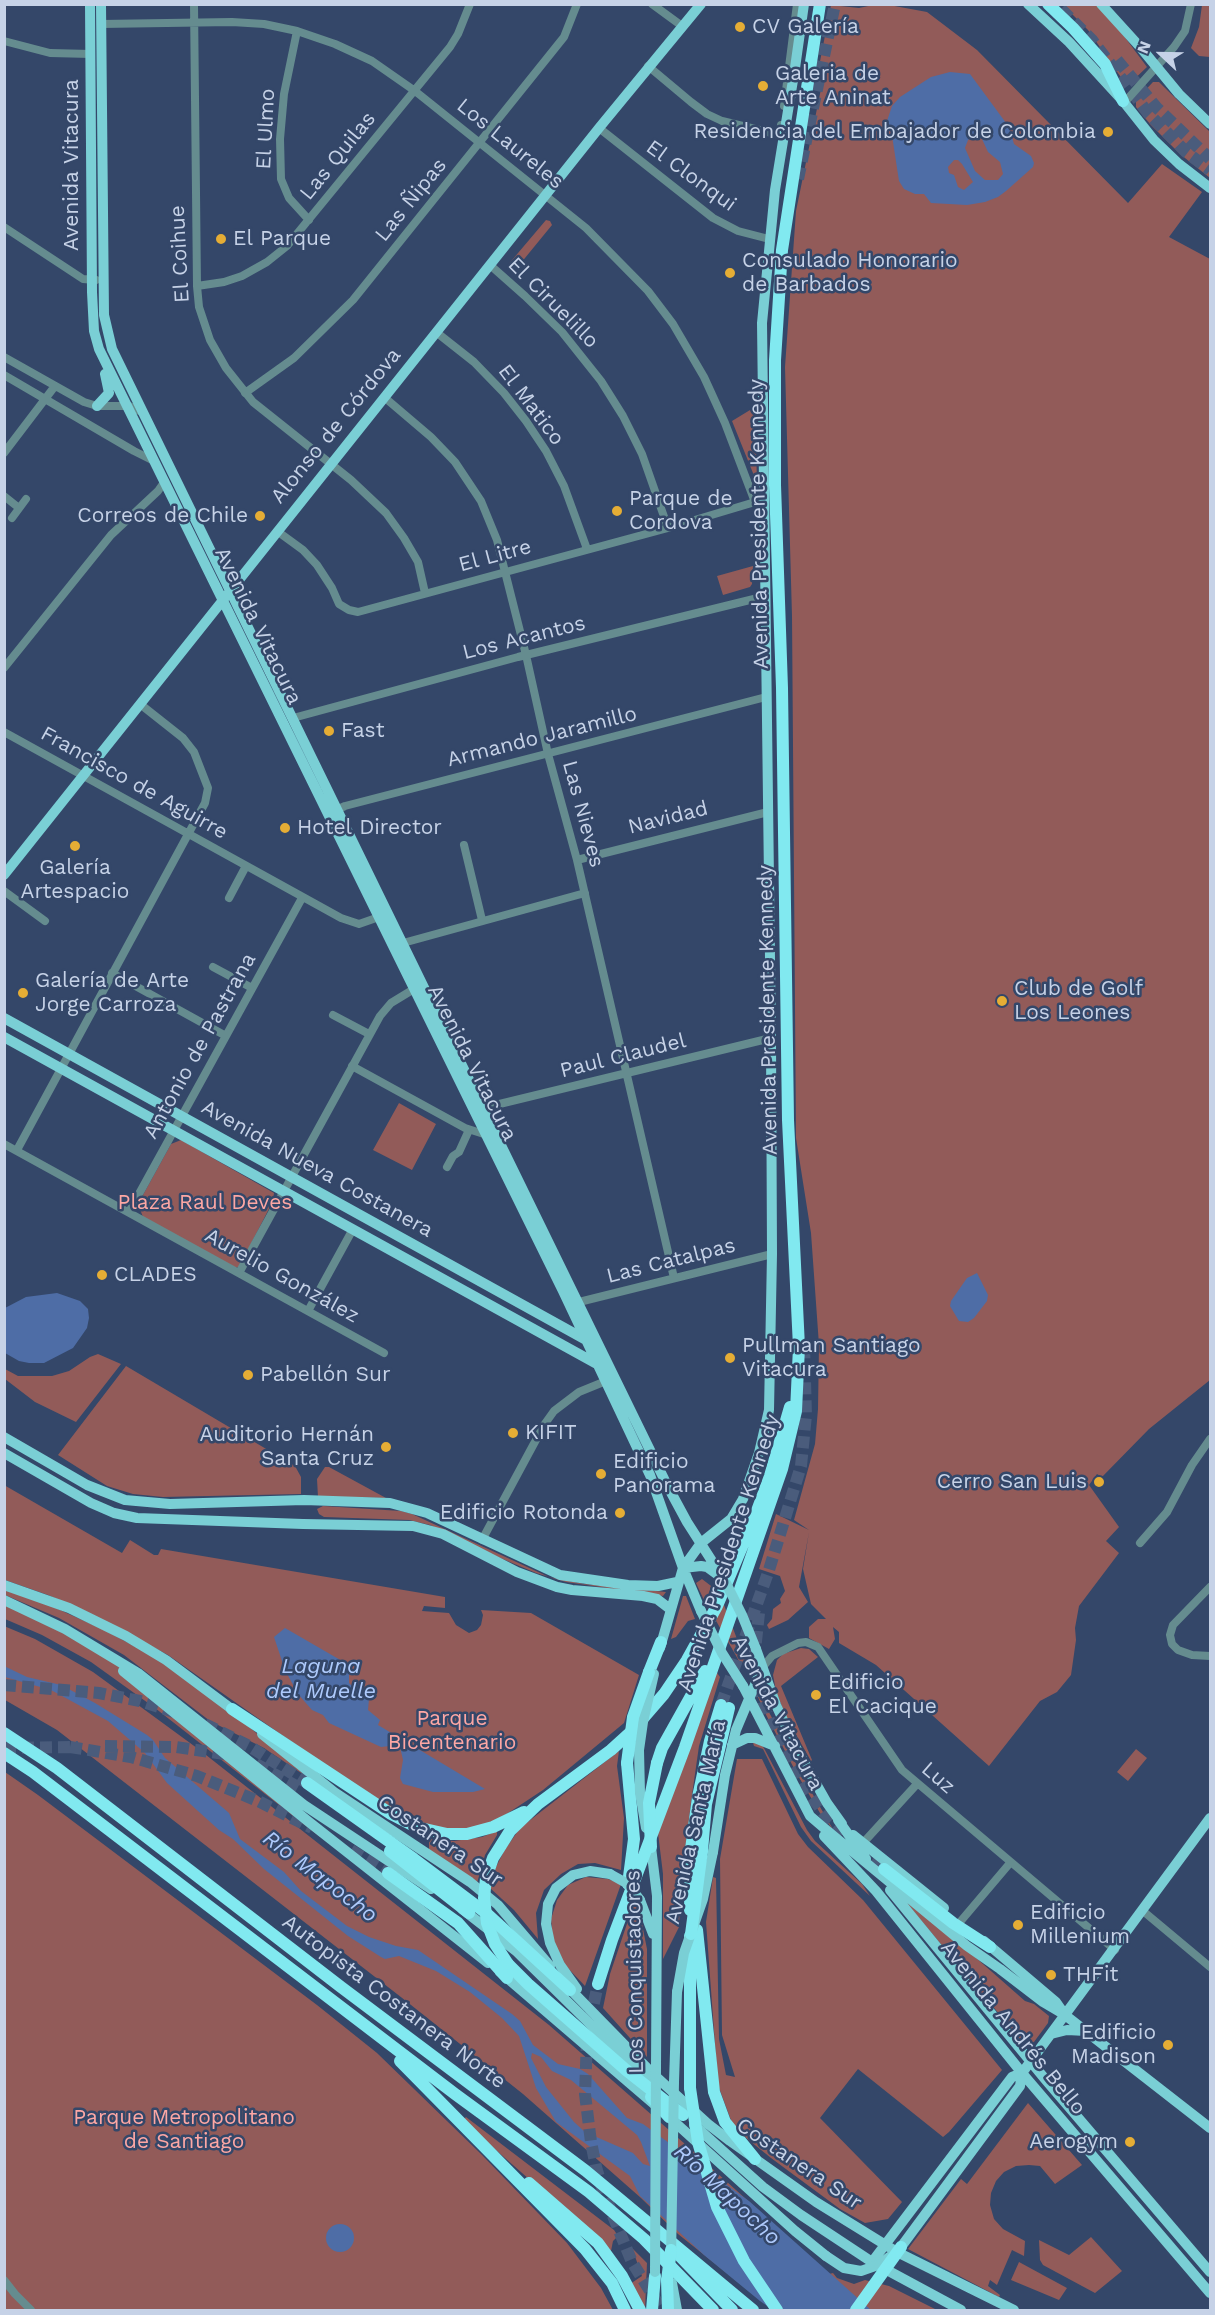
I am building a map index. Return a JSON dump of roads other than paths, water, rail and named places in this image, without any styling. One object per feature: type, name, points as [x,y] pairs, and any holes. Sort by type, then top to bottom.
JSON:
[{"type":"highway","points":[[809,74],[812,4]]},
{"type":"highway","name":"Avenida Presidente Kennedy","points":[[598,1984],[612,1940],[685,1747],[788,1449],[796,1411],[799,1347],[788,1120],[782,688],[775,485],[774,360],[782,250],[820,4]]},
{"type":"highway","points":[[1048,4],[1100,57],[1123,102]]},
{"type":"highway","points":[[232,1709],[391,1814],[427,1831],[467,1834],[484,1830],[504,1823],[538,1804],[611,1750],[632,1731],[664,1694],[697,1645],[735,1564],[770,1476],[788,1413],[799,1347]]},
{"type":"highway","points":[[651,1847],[649,1803],[662,1748],[687,1705],[725,1629]]},
{"type":"highway","points":[[612,1940],[628,1880],[634,1846],[627,1762],[633,1717],[662,1642]]},
{"type":"highway","name":"Avenida Presidente Kennedy","points":[[707,1851],[706,1804],[725,1706],[710,1741],[698,1797],[691,1872],[690,2088],[698,2142],[717,2207],[744,2261],[777,2310]]},
{"type":"highway","name":"Autopista Costanera Norte","points":[[4,1733],[40,1756],[96,1798],[341,1987],[586,2171],[753,2310]]},
{"type":"highway","name":"Autopista Costanera Norte","points":[[4,1754],[41,1778],[370,2030],[602,2203],[652,2247],[713,2310]]},
{"type":"highway","points":[[469,1913],[305,1786],[414,1858],[486,1913],[570,1990]]},
{"type":"highway","points":[[538,1804],[504,1839],[493,1858],[486,1878],[484,1898],[487,1923],[495,1944],[508,1964],[534,1990],[626,2070],[683,2115]]},
{"type":"highway","points":[[691,1934],[707,1851]]},
{"type":"highway","points":[[880,1871],[990,1947]]},
{"type":"highway","points":[[691,1872],[714,2092],[724,2122],[755,2159]]},
{"type":"highway","points":[[388,1873],[458,1923],[507,1978]]},
{"type":"highway","points":[[370,2030],[585,2249],[612,2283],[625,2310]]},
{"type":"highway","points":[[626,2070],[669,2117]]},
{"type":"highway","points":[[490,2152],[587,2232],[622,2276],[640,2310]]},
{"type":"highway","points":[[649,2222],[732,2310]]},
{"type":"highway","points":[[856,2310],[904,2243]]},
{"type":"highway","points":[[652,2310],[671,2250]]},
{"type":"highway","points":[[663,2277],[668,2310]]},
{"type":"main road","points":[[92,4],[96,18],[101,24]]},
{"type":"main road","name":"Avenida Vitacura","points":[[92,4],[92,281],[94,331],[102,356],[154,461],[293,718],[379,917],[563,1291],[574,1303],[587,1340]]},
{"type":"main road","name":"Avenida Vitacura","points":[[101,4],[104,315],[107,337],[227,595],[333,812],[403,943],[602,1362],[687,1522],[726,1583],[797,1750],[838,1820],[1056,2002],[1065,2015]]},
{"type":"main road","name":"Alonso de Córdova","points":[[4,875],[648,66],[701,4]]},
{"type":"main road","points":[[775,190],[804,4]]},
{"type":"main road","points":[[1028,4],[1069,42],[1165,152],[1210,188]]},
{"type":"main road","points":[[1101,4],[1179,94],[1210,124]]},
{"type":"main road","points":[[662,1642],[682,1568],[701,1543],[735,1514],[742,1499],[767,1423],[770,1388],[771,1038],[762,323],[780,135]]},
{"type":"main road","points":[[97,406],[109,393],[102,356]]},
{"type":"main road","points":[[754,502],[764,541]]},
{"type":"main road","points":[[388,936],[395,942],[403,943]]},
{"type":"main road","name":"Avenida Nueva Costanera","points":[[4,1018],[587,1340],[596,1346],[602,1362]]},
{"type":"main road","name":"Avenida Nueva Costanera","points":[[4,1037],[446,1280],[602,1362]]},
{"type":"main road","points":[[446,1280],[450,1272],[448,1264]]},
{"type":"main road","points":[[552,1322],[565,1318],[574,1303]]},
{"type":"main road","name":"Avenida Vitacura","points":[[602,1362],[606,1381],[650,1475],[682,1568],[701,1611],[722,1653],[749,1696],[810,1816],[880,1871],[975,1953],[993,1963],[1043,2002],[1087,2031],[1210,2128]]},
{"type":"main road","points":[[4,1437],[93,1488],[125,1500],[170,1504],[313,1500],[400,1505],[427,1513],[536,1565],[574,1579],[658,1586],[677,1582]]},
{"type":"main road","points":[[4,1453],[91,1503],[124,1515],[147,1518],[312,1524],[391,1524],[430,1530],[450,1537],[517,1572],[550,1584],[572,1590],[649,1597],[661,1601],[670,1609]]},
{"type":"main road","points":[[687,1522],[703,1530],[718,1530]]},
{"type":"main road","points":[[682,1568],[700,1566],[718,1572]]},
{"type":"main road","name":"Costanera Sur","points":[[4,1585],[69,1608],[126,1636],[166,1660],[232,1709],[334,1792],[483,1892],[515,1923],[570,1990],[708,2124],[816,2202],[885,2244],[927,2269],[1014,2310]]},
{"type":"main road","name":"Costanera Sur","points":[[4,1600],[89,1642],[138,1673],[304,1805],[469,1913],[524,1958],[683,2115],[763,2187],[827,2234],[872,2262],[961,2310]]},
{"type":"main road","name":"Costanera Sur","points":[[89,1642],[318,1829],[507,1978],[669,2117],[795,2231],[844,2268],[866,2270],[882,2263],[904,2243],[1020,2086],[1022,2073]]},
{"type":"main road","name":"Avenida Santa María","points":[[707,1851],[732,1745],[749,1696],[762,1668]]},
{"type":"main road","name":"Los Conquistadores","points":[[651,1673],[639,1766],[640,1793],[656,1877],[656,2067],[663,2277],[658,2310]]},
{"type":"main road","points":[[732,1745],[747,1738],[759,1739],[775,1746]]},
{"type":"main road","name":"Avenida Andrés Bello","points":[[810,1816],[829,1843],[858,1871],[889,1907],[1022,2073],[1210,2293]]},
{"type":"main road","points":[[872,2262],[1012,2077],[1022,2073],[1115,1950],[1210,1818]]},
{"type":"main road","name":"Avenida Andrés Bello","points":[[838,1820],[1030,2062],[1210,2272]]},
{"type":"main road","points":[[597,2016],[556,1958],[550,1943],[546,1916],[553,1892],[568,1878],[590,1871],[610,1874],[628,1884],[640,1900],[652,1928],[657,1952]]},
{"type":"main road","name":"Avenida Santa María","points":[[671,2250],[677,1992],[683,1959],[691,1934]]},
{"type":"main road","points":[[1051,2034],[1067,2030],[1087,2031]]},
{"type":"main road","points":[[663,2277],[677,2310]]},
{"type":"street","name":"El Coihue","points":[[194,4],[196,286],[201,315],[210,340],[244,393],[375,501],[395,525],[418,562],[425,593]]},
{"type":"street","name":"Las Quilas","points":[[196,286],[224,282],[252,271],[278,254],[309,220],[454,41],[470,4]]},
{"type":"street","name":"Las Ñipas","points":[[244,393],[294,358],[353,300],[564,38],[577,4]]},
{"type":"street","points":[[652,4],[682,26]]},
{"type":"street","points":[[648,66],[707,114],[722,122],[780,135],[797,4]]},
{"type":"street","points":[[1123,102],[1157,68],[1174,47],[1185,31],[1191,4]]},
{"type":"street","name":"Los Laureles","points":[[101,24],[195,22],[256,24],[297,31],[335,44],[372,62],[415,91],[586,228],[648,291],[673,324],[694,359],[712,395],[754,502]]},
{"type":"street","name":"El Ulmo","points":[[297,31],[283,104],[280,139],[281,179],[289,198],[309,220]]},
{"type":"street","points":[[4,41],[50,53],[91,54]]},
{"type":"street","name":"El Clonqui","points":[[599,128],[713,218],[738,231],[770,239]]},
{"type":"street","points":[[4,227],[83,279],[92,281],[104,277]]},
{"type":"street","name":"El Ciruelillo","points":[[489,265],[562,332],[601,381],[623,416],[642,454],[668,528]]},
{"type":"street","name":"El Matico","points":[[436,332],[474,362],[510,400],[531,428],[564,486],[587,549]]},
{"type":"street","points":[[4,357],[66,393],[97,406],[125,405],[142,412]]},
{"type":"street","points":[[4,375],[154,461]]},
{"type":"street","points":[[33,392],[42,389],[42,379]]},
{"type":"street","points":[[4,453],[54,386]]},
{"type":"street","points":[[58,407],[56,399],[58,395],[66,393]]},
{"type":"street","name":"Las Nieves","points":[[384,397],[443,449],[465,475],[487,514],[505,573],[548,754],[577,860],[674,1278]]},
{"type":"street","points":[[4,668],[111,535],[165,481]]},
{"type":"street","points":[[4,496],[19,508]]},
{"type":"street","points":[[12,518],[26,500]]},
{"type":"street","name":"El Litre","points":[[278,531],[313,560],[325,575],[339,604],[349,610],[363,611],[668,528],[754,502]]},
{"type":"street","name":"Los Acantos","points":[[293,718],[526,655],[765,596]]},
{"type":"street","name":"Armando Jaramillo","points":[[333,812],[766,697]]},
{"type":"street","points":[[17,1150],[205,803],[208,788],[194,752],[183,738],[141,704]]},
{"type":"street","name":"Francisco de Aguirre","points":[[4,732],[351,923],[359,924],[379,917]]},
{"type":"street","name":"Navidad","points":[[577,860],[768,812]]},
{"type":"street","points":[[464,845],[482,921]]},
{"type":"street","points":[[229,898],[246,866]]},
{"type":"street","points":[[4,891],[45,921]]},
{"type":"street","points":[[403,943],[585,893]]},
{"type":"street","name":"Antonio de Pastrana","points":[[129,1212],[302,898]]},
{"type":"street","points":[[213,967],[252,988]]},
{"type":"street","points":[[112,973],[226,1036]]},
{"type":"street","points":[[239,1273],[384,1009],[398,997],[414,989]]},
{"type":"street","points":[[333,1015],[369,1034]]},
{"type":"street","name":"Paul Claudel","points":[[483,1108],[771,1038]]},
{"type":"street","points":[[352,1066],[469,1130],[487,1135]]},
{"type":"street","points":[[447,1167],[453,1156],[459,1152],[469,1130]]},
{"type":"street","name":"Aurelio González","points":[[4,1144],[384,1353]]},
{"type":"street","points":[[308,1311],[353,1229]]},
{"type":"street","name":"Las Catalpas","points":[[574,1303],[772,1254]]},
{"type":"street","points":[[482,1540],[544,1425],[554,1411],[579,1392],[606,1381]]},
{"type":"street","points":[[1140,1543],[1167,1512],[1192,1465],[1210,1439]]},
{"type":"street","points":[[1210,1587],[1173,1625],[1170,1635],[1172,1644],[1178,1650],[1192,1655],[1210,1656]]},
{"type":"street","name":"Luz","points":[[762,1668],[772,1656],[798,1643],[811,1643],[818,1647],[898,1765],[917,1784],[1115,1950]]},
{"type":"street","points":[[863,1843],[917,1784]]},
{"type":"street","points":[[960,1922],[1010,1863]]},
{"type":"street","points":[[1143,1911],[1210,1967]]},
{"type":"street","points":[[4,2280],[31,2310]]},
{"type":"water","points":[[950,72],[970,74],[1009,127],[1014,144],[1031,156],[1033,167],[998,197],[967,205],[931,203],[924,194],[915,194],[904,189],[899,181],[891,129],[887,121],[892,106],[900,97],[931,77]],"holes":[[[973,137],[982,139],[988,152],[1000,162],[1003,174],[998,180],[985,180],[975,171],[965,148],[968,140]],[[954,160],[962,164],[973,182],[964,190],[958,187],[954,175],[949,173],[948,167]]]},
{"type":"water","points":[[977,1273],[988,1295],[987,1301],[974,1318],[968,1322],[959,1321],[950,1306],[951,1301],[967,1278]]},
{"type":"water","points":[[57,1293],[80,1301],[88,1309],[87,1328],[73,1348],[44,1363],[19,1361],[5,1353],[5,1308],[26,1297]]},
{"type":"water","name":"Laguna del Muelle","points":[[285,1628],[349,1665],[349,1683],[364,1689],[364,1696],[369,1699],[368,1710],[380,1720],[378,1725],[485,1789],[473,1792],[433,1792],[403,1784],[400,1778],[403,1760],[398,1745],[381,1747],[329,1723],[323,1715],[312,1710],[298,1694],[285,1670],[274,1637]]},
{"type":"water","name":"Río Mapocho","points":[[4,1666],[27,1677],[61,1685],[147,1735],[165,1758],[229,1813],[240,1839],[284,1872],[301,1891],[347,1926],[369,1937],[418,1950],[512,2014],[520,2021],[533,2045],[558,2064],[580,2069],[588,2074],[627,2118],[643,2124],[749,2201],[871,2310],[773,2310],[760,2301],[704,2255],[640,2196],[630,2176],[556,2122],[536,2088],[519,2036],[502,2018],[470,1992],[436,1971],[399,1956],[385,1959],[348,1936],[264,1869],[233,1839],[219,1830],[167,1783],[145,1753],[108,1721],[51,1690],[5,1677]],"holes":[[[532,2053],[541,2057],[552,2071],[571,2080],[637,2135],[650,2166],[643,2164],[633,2153],[585,2132],[574,2122],[546,2087],[531,2058]]]},
{"type":"water","points":[[340,2224],[350,2228],[354,2238],[350,2248],[340,2252],[330,2248],[326,2238],[330,2228]]},
{"type":"tunnel","points":[[798,179],[835,4]]},
{"type":"tunnel","points":[[1061,9],[1092,40],[1148,113],[1186,152],[1210,170]]},
{"type":"tunnel","points":[[1117,60],[1157,108],[1210,159]]},
{"type":"tunnel","points":[[721,1705],[769,1570],[801,1466],[806,1415],[804,1344]]},
{"type":"tunnel","points":[[759,1613],[755,1651],[756,1670],[769,1720],[802,1784],[823,1812],[844,1833]]},
{"type":"tunnel","points":[[4,1685],[99,1693],[140,1701],[174,1712]]},
{"type":"tunnel","points":[[205,1724],[249,1746],[307,1783]]},
{"type":"tunnel","points":[[105,1746],[176,1747],[231,1755]]},
{"type":"tunnel","points":[[70,1747],[131,1757],[197,1776],[258,1801],[312,1828]]},
{"type":"tunnel","points":[[4,1748],[78,1747]]},
{"type":"tunnel","points":[[256,1764],[298,1787]]},
{"type":"tunnel","points":[[859,1847],[884,1869]]},
{"type":"tunnel","points":[[351,1850],[388,1873]]},
{"type":"tunnel","points":[[590,2021],[598,1984]]},
{"type":"tunnel","points":[[587,2039],[585,2094],[596,2167],[604,2194],[632,2262],[662,2310]]},
{"type":"place","name":"CV Galería","points":[[740,27]]},
{"type":"place","name":"Galeria de Arte Aninat","points":[[763,86]]},
{"type":"place","name":"Residencia del Embajador de Colombia","points":[[1108,132]]},
{"type":"place","name":"El Parque","points":[[221,239]]},
{"type":"place","name":"Consulado Honorario de Barbados","points":[[730,273]]},
{"type":"place","name":"Parque de Cordova","points":[[617,511]]},
{"type":"place","name":"Correos de Chile","points":[[260,516]]},
{"type":"place","name":"Fast","points":[[329,731]]},
{"type":"place","name":"Hotel Director","points":[[285,828]]},
{"type":"place","name":"Galería Artespacio","points":[[75,846]]},
{"type":"place","name":"Galería de Arte Jorge Carroza","points":[[23,993]]},
{"type":"place","name":"Club de Golf Los Leones","points":[[1002,1001]]},
{"type":"place","name":"CLADES","points":[[102,1275]]},
{"type":"place","name":"Pullman Santiago Vitacura","points":[[730,1358]]},
{"type":"place","name":"Pabellón Sur","points":[[248,1375]]},
{"type":"place","name":"KIFIT","points":[[513,1433]]},
{"type":"place","name":"Auditorio Hernán Santa Cruz","points":[[386,1447]]},
{"type":"place","name":"Edificio Panorama","points":[[601,1474]]},
{"type":"place","name":"Cerro San Luis","points":[[1099,1482]]},
{"type":"place","name":"Edificio Rotonda","points":[[620,1513]]},
{"type":"place","name":"Edificio El Cacique","points":[[816,1695]]},
{"type":"place","name":"Edificio Millenium","points":[[1018,1925]]},
{"type":"place","name":"THFit","points":[[1051,1975]]},
{"type":"place","name":"Edificio Madison","points":[[1168,2045]]},
{"type":"place","name":"Aerogym","points":[[1130,2142]]},
{"type":"park label","name":"Plaza Raul Deves","points":[[205,1203]]},
{"type":"park label","name":"Parque Bicentenario","points":[[452,1731]]},
{"type":"park label","name":"Parque Metropolitano de Santiago","points":[[184,2130]]}]
